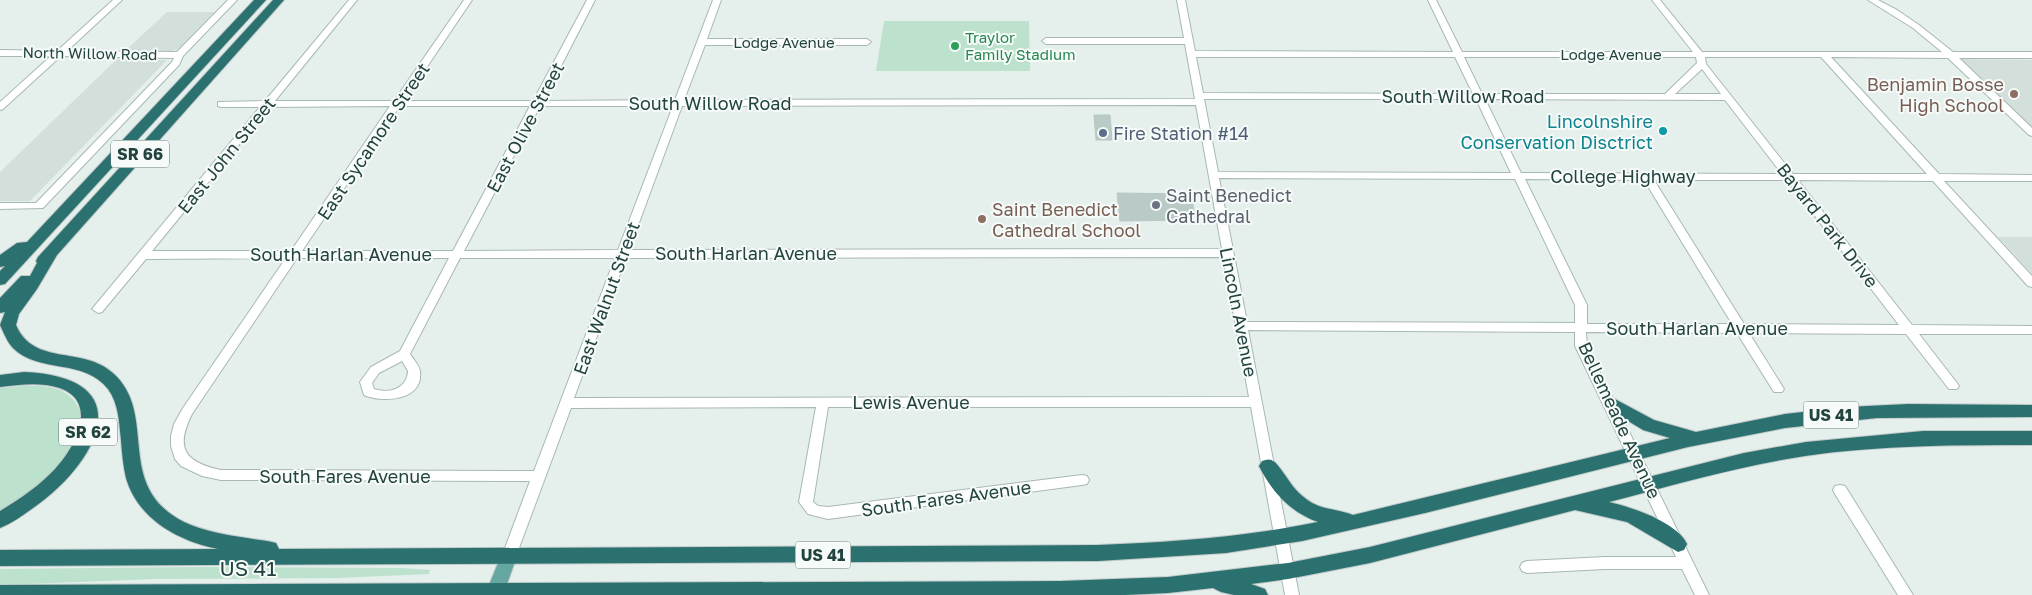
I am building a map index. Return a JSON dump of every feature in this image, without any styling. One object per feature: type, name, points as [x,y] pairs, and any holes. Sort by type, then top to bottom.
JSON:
[{"type":"highway","points":[[224,39],[238,14],[249,0]]},
{"type":"highway","name":"SR 66","points":[[0,262],[51,225],[260,0]]},
{"type":"highway","name":"SR 66","points":[[0,308],[279,0]]},
{"type":"highway","points":[[0,280],[51,225]]},
{"type":"highway","points":[[50,254],[32,286],[12,313],[8,325],[18,344],[33,354],[87,365],[105,375],[118,388],[126,409],[136,483],[142,495],[154,510],[174,525],[198,536],[218,542],[286,551],[384,557]]},
{"type":"highway","name":"SR 62","points":[[0,381],[27,377],[42,378],[73,386],[84,395],[90,412],[85,441],[68,467],[41,492],[0,520]]},
{"type":"highway","points":[[1611,403],[1649,425],[1695,438]]},
{"type":"highway","name":"US 41","points":[[0,558],[1098,554],[1208,547],[1281,537],[1361,520],[1695,438],[1788,420],[1850,413],[1923,409],[2032,411]]},
{"type":"highway","name":"US 41","points":[[0,594],[1061,589],[1210,581],[1288,571],[1370,555],[1744,460],[1841,445],[1923,438],[2032,438]]},
{"type":"highway","points":[[1268,466],[1285,492],[1302,506],[1328,517],[1361,520]]},
{"type":"highway","points":[[1572,504],[1628,513],[1655,526],[1678,544]]},
{"type":"highway","points":[[1210,581],[1241,588],[1258,595]]},
{"type":"highway","points":[[202,595],[225,592]]},
{"type":"main road","name":"East Walnut Street","points":[[495,593],[509,556]]},
{"type":"street","points":[[0,107],[118,0]]},
{"type":"street","points":[[0,206],[39,206],[176,63],[180,55],[233,0]]},
{"type":"street","name":"East John Street","points":[[98,309],[353,0]]},
{"type":"street","name":"East Sycamore Street","points":[[177,432],[187,411],[468,0]]},
{"type":"street","name":"East Olive Street","points":[[404,354],[591,0]]},
{"type":"street","name":"East Walnut Street","points":[[509,556],[717,0]]},
{"type":"street","name":"Lincoln Avenue","points":[[1181,0],[1292,595]]},
{"type":"street","name":"Bellemeade Avenue","points":[[1432,0],[1580,305],[1583,317],[1581,328],[1582,346],[1702,595]]},
{"type":"street","name":"Bayard Park Drive","points":[[1656,0],[1667,12],[1728,97],[1953,386]]},
{"type":"street","points":[[1663,0],[1667,12]]},
{"type":"street","points":[[1872,0],[1907,20],[1949,54],[2032,133]]},
{"type":"street","points":[[1046,41],[1188,41]]},
{"type":"street","name":"Lodge Avenue","points":[[702,42],[867,42]]},
{"type":"street","name":"North Willow Road","points":[[0,52],[180,55]]},
{"type":"street","name":"Lodge Avenue","points":[[1190,54],[1458,53],[1701,59],[1823,54],[2032,55]]},
{"type":"street","points":[[1823,54],[2032,283]]},
{"type":"street","points":[[1668,96],[1701,59]]},
{"type":"street","name":"South Willow Road","points":[[221,104],[679,103],[1479,96],[1728,97]]},
{"type":"street","name":"College Highway","points":[[1213,175],[2032,178]]},
{"type":"street","points":[[1647,177],[1778,389]]},
{"type":"street","name":"South Harlan Avenue","points":[[144,255],[1228,252]]},
{"type":"street","name":"South Harlan Avenue","points":[[1242,326],[2032,330]]},
{"type":"street","name":"Lewis Avenue","points":[[566,404],[1256,402]]},
{"type":"street","name":"South Fares Avenue","points":[[823,403],[806,502],[812,509],[828,513],[1082,480]]},
{"type":"street","name":"South Fares Avenue","points":[[177,432],[176,446],[178,453],[191,467],[221,475],[540,476]]},
{"type":"street","points":[[1840,490],[1906,595]]},
{"type":"street","points":[[1527,567],[1605,563],[1687,563]]},
{"type":"shaded area","points":[[167,12],[215,12],[179,49],[172,51],[126,50]]},
{"type":"shaded area","points":[[117,59],[167,60],[30,201],[0,201],[0,172]]},
{"type":"shaded area","name":"Benjamin Bosse High School","points":[[1958,59],[2032,60],[2032,128]]},
{"type":"shaded area","points":[[1998,237],[2032,237],[2032,274]]},
{"type":"green space","name":"Traylor Family Stadium","points":[[884,21],[1029,21],[1030,71],[876,71]]},
{"type":"green space","points":[[22,386],[49,387],[69,395],[80,413],[81,424],[74,445],[60,465],[39,485],[0,513],[0,388]]},
{"type":"green space","points":[[402,568],[430,570],[429,574],[337,578],[155,579],[0,585],[0,569]]},
{"type":"building","name":"Fire Station #14","points":[[1094,115],[1110,115],[1112,140],[1096,140]]},
{"type":"building","name":"Saint Benedict Cathedral","points":[[1117,193],[1191,194],[1195,216],[1191,216],[1191,220],[1120,221]]},
{"type":"place","name":"Traylor Family Stadium","points":[[955,46]]},
{"type":"place","name":"Benjamin Bosse High School","points":[[2014,94]]},
{"type":"place","name":"Lincolnshire Conservation Disctrict","points":[[1663,131]]},
{"type":"place","name":"Fire Station #14","points":[[1103,133]]},
{"type":"place","name":"Saint Benedict Cathedral","points":[[1156,205]]},
{"type":"place","name":"Saint Benedict Cathedral School","points":[[982,219]]}]
